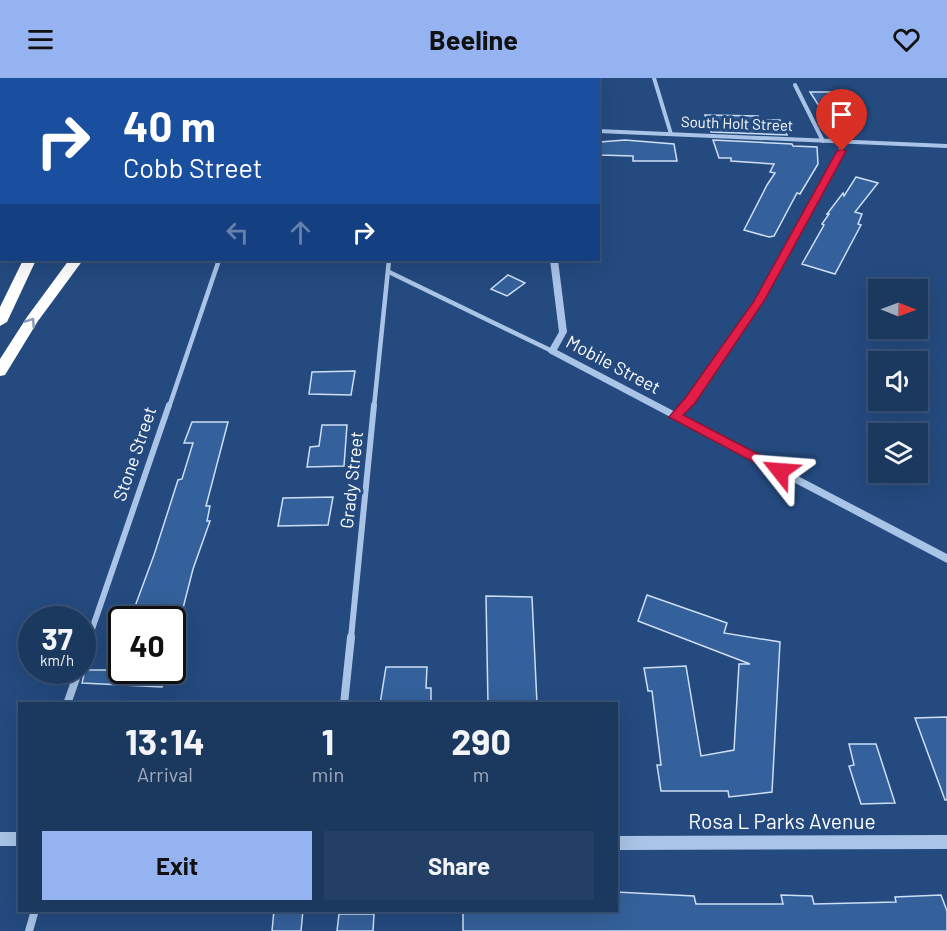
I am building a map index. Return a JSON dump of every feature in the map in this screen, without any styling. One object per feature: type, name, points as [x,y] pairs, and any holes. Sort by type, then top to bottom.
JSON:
[{"type":"highway","points":[[0,322],[29,261]]},
{"type":"highway","points":[[0,371],[32,320],[75,261]]},
{"type":"street","points":[[654,78],[671,134]]},
{"type":"street","points":[[795,86],[823,141]]},
{"type":"street","name":"South Holt Street","points":[[600,131],[947,146]]},
{"type":"street","points":[[675,417],[690,400],[759,301],[845,142]]},
{"type":"street","name":"Stone Street","points":[[96,618],[219,261]]},
{"type":"street","name":"Grady Street","points":[[344,702],[389,261]]},
{"type":"street","points":[[552,351],[563,332],[554,261]]},
{"type":"street","name":"Mobile Street","points":[[389,272],[552,351],[947,559]]},
{"type":"street","points":[[68,702],[73,684]]},
{"type":"street","points":[[0,839],[18,837]]},
{"type":"street","name":"Rosa L Parks Avenue","points":[[618,843],[947,842]]},
{"type":"street","points":[[28,931],[34,912]]},
{"type":"building","points":[[810,92],[841,94],[851,110],[837,134]]},
{"type":"building","points":[[705,115],[758,116],[760,120],[780,120],[787,135],[711,132]]},
{"type":"building","points":[[625,140],[674,144],[677,161],[633,161],[633,156],[600,155],[600,142]]},
{"type":"building","points":[[713,140],[817,147],[818,164],[800,194],[797,193],[774,236],[769,237],[744,230],[775,173],[770,172],[774,164],[719,158]]},
{"type":"building","points":[[856,177],[878,183],[855,212],[862,214],[858,224],[861,225],[835,274],[802,264],[824,225],[822,224],[829,214],[827,214],[843,193],[844,196]]},
{"type":"building","points":[[508,275],[525,283],[507,296],[491,289]]},
{"type":"building","points":[[355,371],[351,395],[309,394],[312,372]]},
{"type":"building","points":[[192,422],[228,422],[206,506],[210,506],[207,521],[210,521],[193,569],[184,606],[135,606],[193,443],[184,443]]},
{"type":"building","points":[[322,425],[347,425],[344,466],[307,467],[310,447],[319,446]]},
{"type":"building","points":[[333,497],[328,525],[278,526],[283,498]]},
{"type":"building","points":[[647,595],[727,623],[724,633],[780,642],[772,792],[729,797],[728,791],[661,791],[657,765],[661,765],[652,691],[648,691],[644,668],[686,666],[701,756],[734,750],[739,664],[750,664],[638,621]]},
{"type":"building","points":[[486,596],[532,597],[537,702],[488,702]]},
{"type":"building","points":[[386,667],[427,667],[426,688],[431,688],[431,702],[380,702]]},
{"type":"building","points":[[96,670],[108,670],[108,684],[163,684],[162,687],[96,684]]},
{"type":"building","points":[[947,717],[947,800],[945,800],[915,718]]},
{"type":"building","points":[[849,744],[876,744],[895,803],[861,804],[849,766],[854,765]]},
{"type":"building","points":[[618,892],[694,896],[696,904],[783,904],[781,895],[812,896],[814,904],[896,902],[895,897],[941,895],[947,911],[947,931],[463,931],[463,912],[618,912]]},
{"type":"building","points":[[274,912],[303,912],[301,931],[272,931]]},
{"type":"building","points":[[339,914],[374,914],[373,931],[337,931]]},
{"type":"route","points":[[780,471],[675,417],[690,400],[759,301],[842,151]]}]
